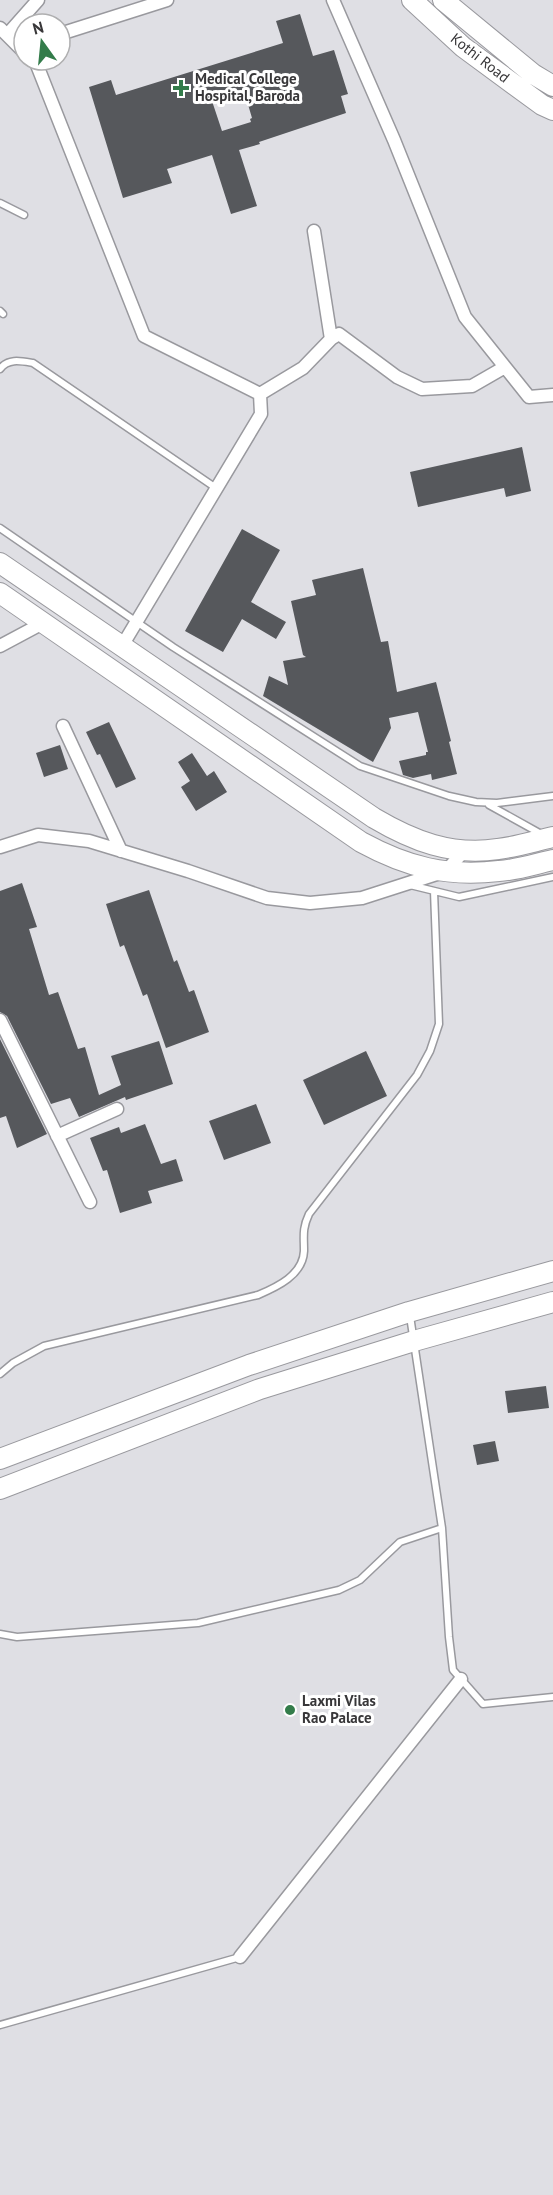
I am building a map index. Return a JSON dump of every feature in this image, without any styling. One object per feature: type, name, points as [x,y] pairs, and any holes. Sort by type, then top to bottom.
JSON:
[{"type":"main road","name":"Kothi Road","points":[[412,0],[463,47],[542,105],[553,110]]},
{"type":"main road","name":"Kothi Road","points":[[443,0],[533,74],[553,86]]},
{"type":"main road","points":[[0,563],[393,829],[430,846],[465,850],[497,849],[551,838]]},
{"type":"main road","points":[[0,593],[361,842],[388,857],[428,870],[446,871],[500,871],[553,860]]},
{"type":"main road","points":[[0,1459],[249,1365],[409,1312],[553,1271]]},
{"type":"main road","points":[[0,1489],[260,1389],[414,1341],[553,1302]]},
{"type":"street","points":[[3,32],[38,0]]},
{"type":"street","points":[[72,30],[167,0]]},
{"type":"street","points":[[333,0],[394,140],[465,317],[529,397],[553,394]]},
{"type":"street","points":[[38,72],[144,336],[260,394]]},
{"type":"street","points":[[314,231],[331,339]]},
{"type":"street","points":[[260,394],[303,368],[331,339],[339,334],[397,377],[422,389],[472,386],[505,367]]},
{"type":"street","points":[[122,646],[261,414],[260,394]]},
{"type":"street","points":[[0,646],[43,623]]},
{"type":"street","points":[[63,726],[122,851]]},
{"type":"street","points":[[0,847],[38,835],[88,841],[267,898],[310,903],[362,898],[446,871],[465,850]]},
{"type":"street","points":[[0,1020],[90,1202]]},
{"type":"street","points":[[57,1136],[117,1109]]},
{"type":"street","points":[[240,1957],[461,1679]]},
{"type":"lane","points":[[0,214],[3,204],[24,215]]},
{"type":"lane","points":[[0,369],[4,364],[18,360],[33,363],[216,488]]},
{"type":"lane","points":[[0,528],[136,622],[360,766],[449,796],[486,803],[553,796]]},
{"type":"lane","points":[[486,803],[551,838]]},
{"type":"lane","points":[[405,884],[459,897],[553,877]]},
{"type":"lane","points":[[0,1374],[13,1363],[44,1346],[258,1295],[278,1287],[292,1276],[304,1255],[303,1227],[309,1214],[417,1075],[430,1051],[439,1024],[434,891]]},
{"type":"lane","points":[[409,1312],[442,1527],[448,1637],[453,1670],[483,1704],[553,1697]]},
{"type":"lane","points":[[0,1634],[17,1637],[198,1623],[339,1590],[360,1580],[400,1542],[442,1527]]},
{"type":"lane","points":[[0,2025],[240,1957]]},
{"type":"building","points":[[300,14],[313,56],[334,50],[348,94],[341,96],[346,113],[239,150],[257,206],[231,214],[212,155],[167,169],[172,183],[123,198],[89,87],[111,80],[116,95],[283,43],[276,21]],"holes":[[[244,91],[252,118],[251,122],[222,131],[212,101]]]},
{"type":"building","points":[[522,447],[531,491],[506,497],[504,488],[418,507],[410,472]]},
{"type":"building","points":[[242,529],[280,550],[251,602],[286,622],[276,639],[242,619],[223,652],[185,631]]},
{"type":"building","points":[[363,568],[381,642],[388,641],[397,692],[436,682],[457,774],[432,780],[431,774],[413,778],[403,775],[399,761],[426,755],[428,752],[418,712],[389,718],[391,728],[373,762],[263,696],[269,676],[288,685],[283,661],[306,657],[303,655],[291,601],[316,595],[312,580]]},
{"type":"building","points":[[109,722],[136,779],[116,788],[100,754],[97,755],[86,732]]},
{"type":"building","points":[[60,745],[68,769],[44,777],[36,753]]},
{"type":"building","points":[[192,753],[207,776],[214,771],[227,792],[196,811],[181,787],[190,781],[178,762]]},
{"type":"building","points":[[22,883],[37,927],[29,929],[49,995],[58,992],[78,1049],[85,1047],[99,1095],[121,1085],[111,1056],[159,1041],[173,1084],[126,1100],[125,1097],[79,1117],[70,1098],[51,1104],[7,1016],[0,1012],[0,891]]},
{"type":"building","points":[[149,890],[174,962],[177,960],[189,992],[194,990],[209,1032],[166,1048],[147,994],[143,996],[124,945],[120,947],[106,904]]},
{"type":"building","points":[[0,1039],[47,1134],[17,1148],[6,1116],[0,1118]]},
{"type":"building","points":[[366,1051],[387,1096],[324,1125],[303,1080]]},
{"type":"building","points":[[256,1104],[271,1143],[224,1160],[209,1121]]},
{"type":"building","points":[[145,1124],[161,1164],[176,1159],[183,1181],[148,1191],[152,1203],[120,1213],[107,1170],[103,1171],[90,1138],[119,1127],[121,1133]]},
{"type":"building","points":[[546,1386],[549,1408],[508,1413],[505,1391]]},
{"type":"building","points":[[495,1441],[499,1461],[477,1465],[473,1445]]},
{"type":"place","name":"Medical College Hospital, Baroda","points":[[181,88]]},
{"type":"place","name":"Laxmi Vilas Rao Palace","points":[[290,1710]]}]
